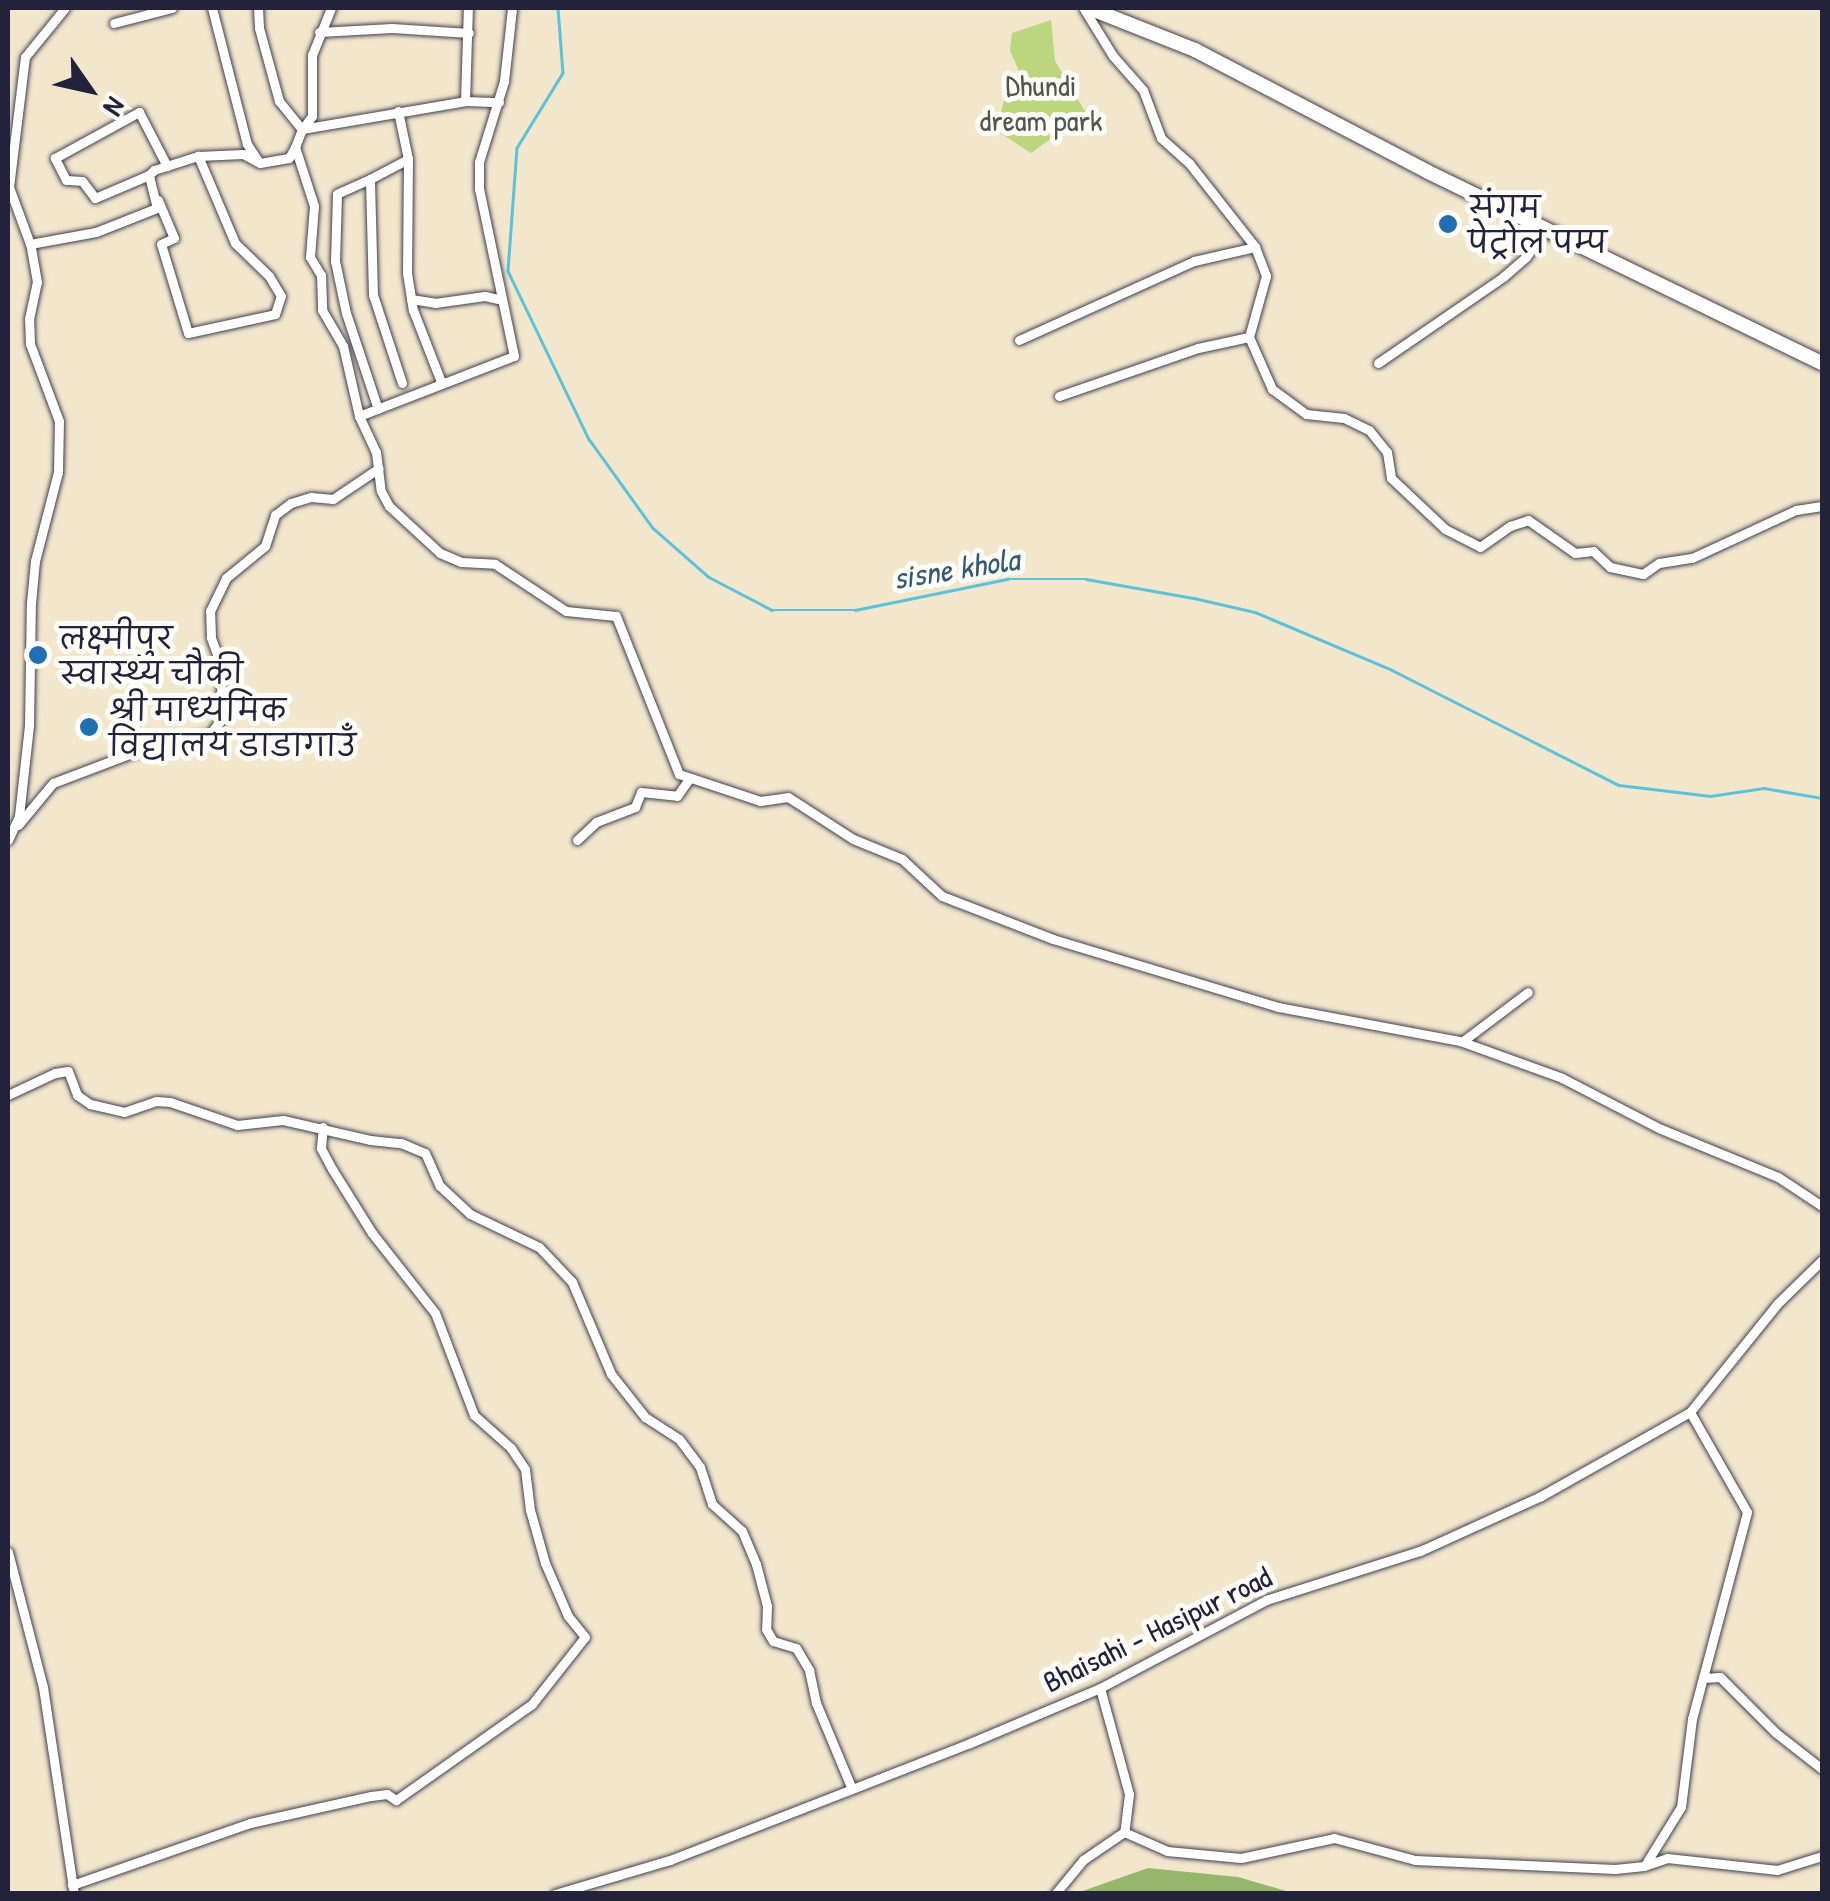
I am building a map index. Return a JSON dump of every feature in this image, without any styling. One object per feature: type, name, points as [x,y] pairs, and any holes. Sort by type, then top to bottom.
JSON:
[{"type":"main road","points":[[1086,8],[1121,13],[1822,363]]},
{"type":"street","points":[[8,838],[19,816],[29,725],[34,575],[59,455],[59,421],[30,344],[28,319],[37,282],[30,244],[9,187],[25,57],[65,8]]},
{"type":"street","points":[[114,23],[172,8]]},
{"type":"street","points":[[212,8],[247,144],[260,163]]},
{"type":"street","points":[[258,8],[259,28],[279,101],[302,130]]},
{"type":"street","points":[[167,166],[139,112],[55,158],[66,180],[82,181],[95,198],[198,156],[244,154],[260,163],[289,158],[312,116],[312,55],[331,8]]},
{"type":"street","points":[[464,102],[468,8]]},
{"type":"street","points":[[359,416],[514,356],[479,189],[478,162],[499,102],[512,8]]},
{"type":"street","points":[[1086,8],[1112,56],[1143,90],[1161,138],[1189,163],[1255,247],[1266,276],[1249,337],[1272,389],[1306,414],[1344,418],[1369,430],[1387,452],[1391,478],[1445,529],[1480,548],[1510,526],[1528,520],[1576,553],[1593,552],[1610,567],[1643,574],[1659,562],[1692,558],[1796,510],[1822,506]]},
{"type":"street","points":[[320,32],[392,28],[469,33]]},
{"type":"street","points":[[302,130],[398,111],[464,102],[499,102]]},
{"type":"street","points":[[398,111],[408,159],[406,272],[411,299],[441,382]]},
{"type":"street","points":[[294,148],[314,206],[310,256],[321,275],[322,310],[343,346],[359,416],[389,506],[440,553],[461,562],[495,564],[566,611],[616,616],[673,762],[689,779],[715,782],[760,801],[788,796],[853,839],[902,859],[942,896],[1053,939],[1278,1007],[1460,1041],[1562,1078],[1662,1129],[1778,1177],[1822,1206]]},
{"type":"street","points":[[149,175],[174,238],[161,244],[188,334],[275,314],[281,296],[270,276],[236,243],[198,156]]},
{"type":"street","points":[[378,409],[346,313],[335,261],[337,194],[408,159]]},
{"type":"street","points":[[370,179],[374,295],[402,383]]},
{"type":"street","points":[[30,244],[114,226],[157,208],[158,200]]},
{"type":"street","points":[[1378,363],[1526,258],[1546,228]]},
{"type":"street","points":[[1019,340],[1194,261],[1255,247]]},
{"type":"street","points":[[411,299],[435,302],[485,296],[502,300]]},
{"type":"street","points":[[1060,396],[1198,348],[1249,337]]},
{"type":"street","points":[[8,838],[54,783],[132,753],[210,734],[220,721],[222,668],[210,637],[210,611],[226,578],[265,546],[275,514],[291,503],[311,497],[333,499],[378,468]]},
{"type":"street","points":[[577,840],[596,822],[635,807],[641,792],[677,796],[689,779]]},
{"type":"street","points":[[8,785],[22,783]]},
{"type":"street","points":[[1460,1041],[1468,1040],[1528,992]]},
{"type":"street","points":[[8,1095],[55,1072],[68,1071],[77,1095],[90,1104],[124,1112],[156,1101],[170,1102],[237,1125],[283,1120],[401,1143],[426,1153],[440,1186],[470,1214],[540,1247],[572,1282],[611,1374],[645,1417],[679,1439],[700,1466],[712,1504],[742,1531],[763,1592],[766,1630],[773,1641],[796,1648],[809,1670],[816,1702],[852,1789]]},
{"type":"street","points":[[8,1552],[43,1687],[73,1889],[250,1823],[388,1794],[396,1800],[532,1704],[585,1638],[568,1616],[544,1564],[530,1510],[525,1468],[511,1448],[474,1415],[434,1313],[372,1233],[332,1169],[321,1148],[322,1127]]},
{"type":"street","name":"Bhaisahi - Hasipur road","points":[[555,1894],[670,1860],[852,1789],[1100,1688],[1266,1600],[1420,1551],[1541,1496],[1690,1412],[1764,1319],[1822,1260]]},
{"type":"street","points":[[1644,1866],[1680,1807],[1692,1719],[1748,1512],[1690,1412]]},
{"type":"street","points":[[1703,1678],[1720,1677],[1776,1733],[1822,1769]]},
{"type":"street","points":[[1054,1894],[1083,1860],[1124,1832],[1129,1794],[1100,1688]]},
{"type":"street","points":[[1124,1832],[1167,1852],[1241,1858],[1334,1838],[1415,1860],[1644,1866],[1667,1858],[1777,1870],[1822,1856]]},
{"type":"green space","name":"Dhundi dream park","points":[[1051,20],[1055,61],[1086,113],[1031,153],[997,131],[1007,85],[1020,73],[1010,51],[1012,33]]},
{"type":"green space","points":[[1148,1868],[1238,1877],[1293,1893],[1077,1893]]},
{"type":"waterway","name":"sisne khola","points":[[558,8],[563,73],[517,148],[508,271],[589,439],[653,528],[709,577],[772,610],[855,610],[1008,579],[1086,579],[1194,598],[1255,612],[1392,670],[1619,785],[1710,796],[1764,788],[1822,798]]},
{"type":"place","name":"संगम पेट्रोल पम्प","points":[[1448,224]]},
{"type":"place","name":"लक्ष्मीपुर स्वास्थ्य चौकी","points":[[38,655]]},
{"type":"place","name":"श्री माध्यमिक विद्यालय डाडागाउँ","points":[[89,727]]}]
